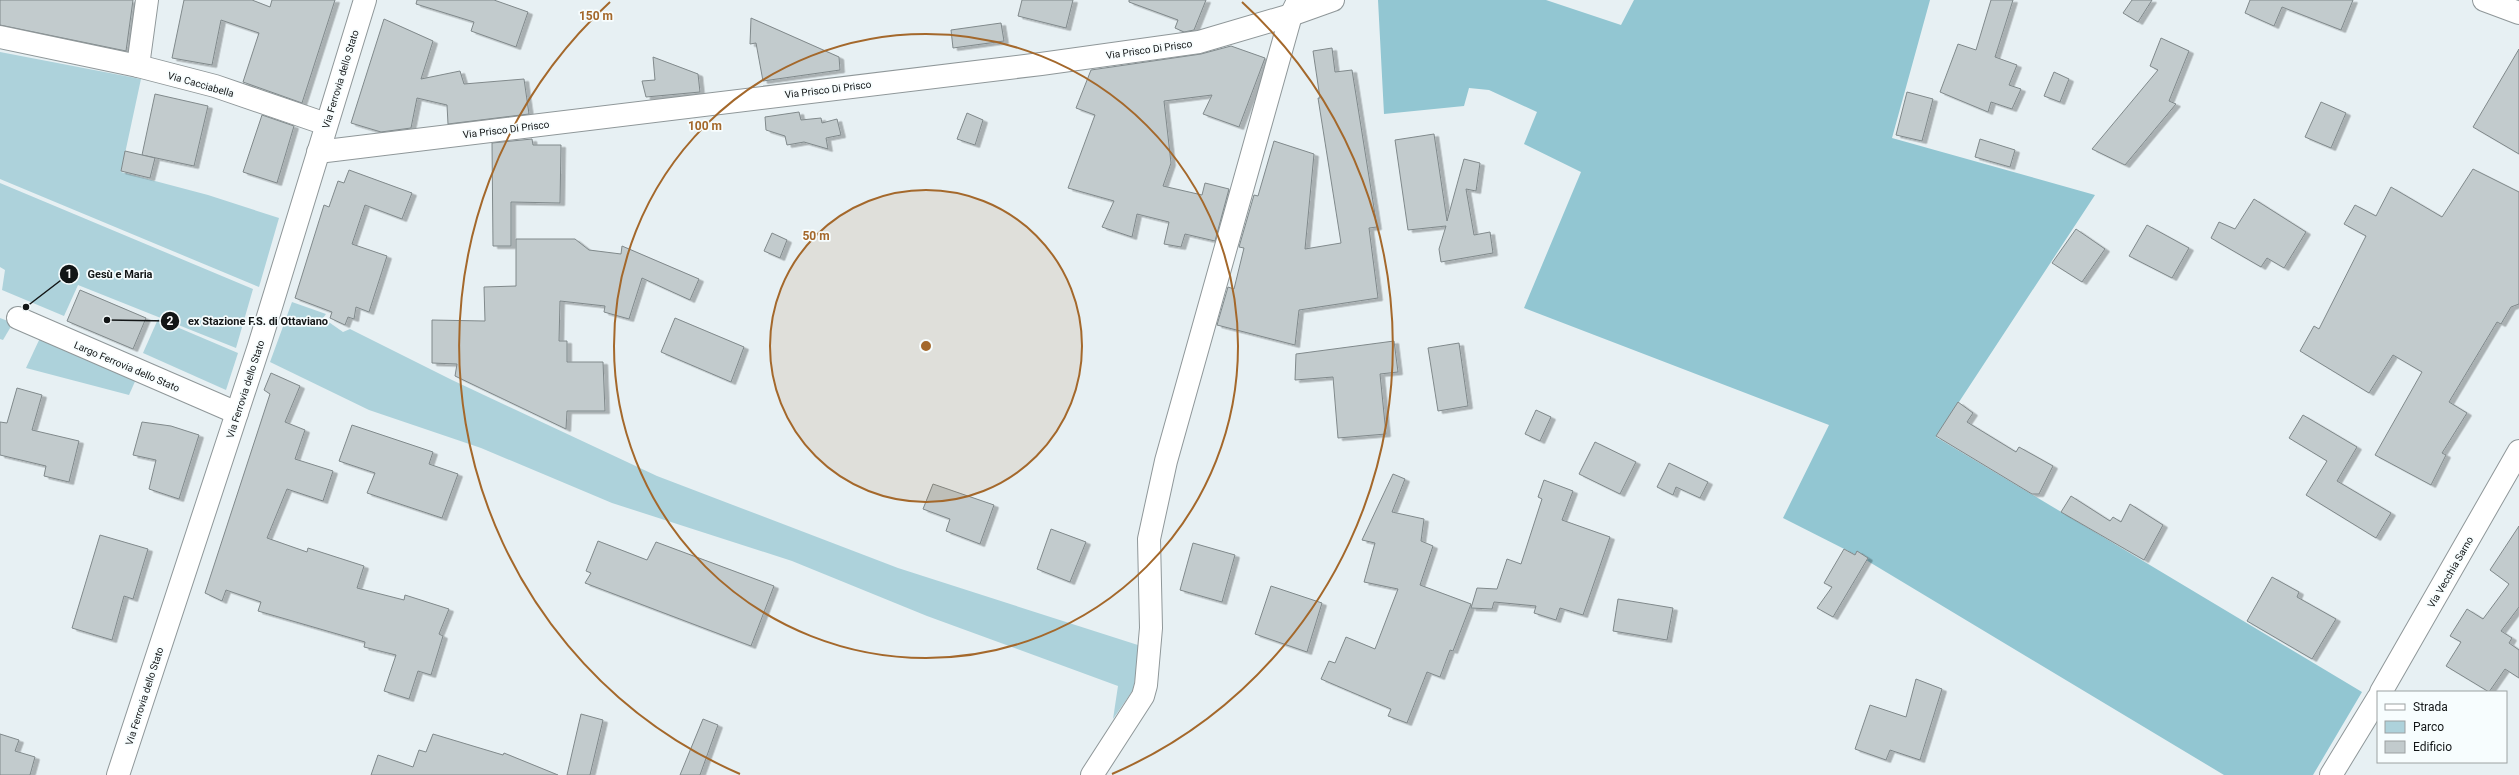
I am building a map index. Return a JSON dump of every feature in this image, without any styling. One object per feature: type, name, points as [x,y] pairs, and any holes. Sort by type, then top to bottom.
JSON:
[{"type":"street","points":[[138,66],[148,0]]},
{"type":"street","name":"Via Ferrovia dello Stato","points":[[118,775],[237,413],[364,0]]},
{"type":"street","name":"Via Prisco Di Prisco","points":[[318,152],[1199,42],[1295,8],[1332,0]]},
{"type":"street","points":[[2484,0],[2519,13]]},
{"type":"street","points":[[1092,775],[1143,696],[1146,685],[1151,628],[1149,539],[1166,461],[1295,8]]},
{"type":"street","name":"Via Cacciabella","points":[[0,36],[138,66],[215,86],[326,124]]},
{"type":"street","name":"Largo Ferrovia dello Stato","points":[[18,318],[237,413]]},
{"type":"street","name":"Via Vecchia Sarno","points":[[2382,691],[2519,451]]},
{"type":"street","points":[[2331,775],[2377,700]]},
{"type":"green space","points":[[0,52],[141,79],[121,172],[208,195],[279,218],[259,287],[0,179]]},
{"type":"green space","points":[[0,183],[253,289],[236,348],[78,285],[64,316],[2,290],[5,270],[0,267]]},
{"type":"green space","points":[[292,302],[326,314],[323,318],[343,332],[350,329],[452,380],[657,476],[898,568],[1141,646],[1133,690],[1113,719],[1118,686],[927,616],[792,561],[612,503],[481,448],[369,410],[270,362]]},
{"type":"green space","points":[[0,318],[13,323],[3,340],[0,339]]},
{"type":"green space","points":[[158,319],[238,353],[226,390],[143,353]]},
{"type":"green space","points":[[40,338],[137,377],[129,395],[26,368]]},
{"type":"shaded area","points":[[1378,0],[1546,0],[1621,25],[1634,0],[1930,0],[1892,138],[2095,195],[1936,437],[2362,692],[2313,775],[2224,775],[1866,560],[1783,518],[1829,425],[1524,308],[1581,172],[1524,144],[1537,112],[1489,90],[1469,88],[1464,106],[1384,114]]},
{"type":"building","points":[[0,0],[133,0],[126,51],[0,25]]},
{"type":"building","points":[[184,0],[252,0],[270,7],[272,0],[335,0],[302,103],[243,82],[259,33],[221,20],[212,65],[172,58]]},
{"type":"building","points":[[417,0],[494,0],[528,12],[516,47],[471,31],[474,22],[416,4]]},
{"type":"building","points":[[1022,0],[1073,0],[1066,28],[1018,16]]},
{"type":"building","points":[[1129,0],[1206,0],[1194,30],[1184,32],[1175,28],[1178,20],[1129,2]]},
{"type":"building","points":[[1991,0],[2013,0],[1995,57],[2017,65],[2009,85],[2021,89],[2012,109],[1991,102],[1988,112],[1940,92],[1958,44],[1976,50]]},
{"type":"building","points":[[2132,0],[2152,0],[2138,22],[2123,13]]},
{"type":"building","points":[[2250,0],[2353,0],[2341,30],[2282,7],[2274,26],[2245,13]]},
{"type":"building","points":[[751,18],[839,57],[840,70],[763,81],[756,43],[750,44]]},
{"type":"building","points":[[384,19],[433,41],[421,79],[460,71],[464,84],[524,79],[529,114],[448,124],[447,105],[417,98],[411,128],[381,132],[351,123]]},
{"type":"building","points":[[1001,23],[1004,41],[953,48],[951,30]]},
{"type":"building","points":[[2161,38],[2189,51],[2169,101],[2176,104],[2125,165],[2092,149],[2158,70],[2150,66]]},
{"type":"building","points":[[1231,46],[1265,58],[1239,127],[1203,114],[1212,95],[1164,101],[1171,163],[1163,186],[1202,195],[1205,183],[1229,189],[1215,241],[1185,234],[1181,247],[1164,244],[1169,222],[1137,214],[1132,237],[1102,227],[1114,201],[1068,188],[1095,115],[1076,108],[1091,70],[1201,54]]},
{"type":"building","points":[[1332,48],[1335,72],[1352,70],[1377,227],[1369,228],[1378,298],[1299,310],[1295,345],[1217,325],[1228,287],[1234,289],[1244,248],[1239,247],[1254,195],[1258,196],[1274,141],[1314,154],[1305,249],[1341,243],[1318,98],[1320,98],[1313,51]]},
{"type":"building","points":[[2519,49],[2519,154],[2473,127]]},
{"type":"building","points":[[653,57],[698,74],[700,92],[646,97],[642,81],[655,80]]},
{"type":"building","points":[[2054,72],[2069,79],[2060,102],[2044,96]]},
{"type":"building","points":[[1907,92],[1933,99],[1922,141],[1896,135]]},
{"type":"building","points":[[155,94],[208,106],[194,166],[142,155]]},
{"type":"building","points":[[2321,102],[2346,113],[2331,148],[2305,137]]},
{"type":"building","points":[[799,112],[801,120],[821,118],[822,123],[837,119],[841,135],[826,138],[828,149],[804,142],[787,145],[785,136],[766,130],[765,117]]},
{"type":"building","points":[[967,113],[983,120],[975,145],[957,139]]},
{"type":"building","points":[[262,115],[294,126],[277,183],[243,172]]},
{"type":"building","points":[[1434,134],[1447,221],[1464,159],[1480,163],[1476,191],[1466,189],[1474,235],[1490,232],[1493,253],[1441,262],[1439,249],[1446,226],[1408,230],[1395,140]]},
{"type":"building","points":[[532,139],[533,145],[561,145],[560,203],[511,202],[511,246],[493,246],[492,143]]},
{"type":"building","points":[[1980,139],[2015,150],[2010,167],[1975,157]]},
{"type":"building","points":[[125,151],[155,158],[150,178],[121,171]]},
{"type":"building","points":[[2473,169],[2519,192],[2519,304],[2511,307],[2501,324],[2497,322],[2449,402],[2467,413],[2442,453],[2446,455],[2431,485],[2375,455],[2422,372],[2393,355],[2369,393],[2300,351],[2314,326],[2319,329],[2366,236],[2344,224],[2355,205],[2376,216],[2391,187],[2442,217]]},
{"type":"building","points":[[349,170],[412,193],[402,219],[365,205],[352,244],[387,256],[369,312],[356,307],[354,319],[348,317],[345,325],[330,318],[332,312],[295,298],[324,205],[329,207],[338,181],[344,183]]},
{"type":"building","points":[[2254,199],[2306,232],[2284,268],[2267,258],[2261,267],[2211,238],[2219,222],[2235,229]]},
{"type":"building","points":[[2147,225],[2189,248],[2172,278],[2129,256]]},
{"type":"building","points":[[2076,229],[2105,249],[2082,282],[2052,263]]},
{"type":"building","points":[[772,233],[787,240],[780,258],[764,251]]},
{"type":"building","points":[[516,239],[575,239],[589,250],[621,254],[622,246],[699,279],[690,300],[642,278],[629,319],[604,312],[605,306],[560,301],[559,341],[567,341],[567,362],[603,362],[605,411],[567,411],[566,429],[455,376],[457,364],[432,363],[432,320],[485,321],[484,287],[516,286]]},
{"type":"building","points":[[80,290],[146,318],[133,349],[67,321]]},
{"type":"building","points":[[675,318],[744,347],[731,382],[661,352]]},
{"type":"building","points":[[1394,341],[1398,372],[1380,374],[1386,434],[1338,438],[1333,377],[1295,380],[1296,354]]},
{"type":"building","points":[[1459,343],[1468,406],[1438,411],[1428,348]]},
{"type":"building","points":[[271,373],[300,386],[285,422],[305,430],[295,459],[333,471],[323,501],[287,489],[267,538],[307,552],[308,548],[364,566],[357,588],[404,600],[405,595],[449,609],[439,634],[443,636],[431,675],[418,671],[409,699],[384,691],[396,655],[364,647],[365,642],[258,611],[261,602],[226,590],[222,601],[205,593],[270,394],[264,390]]},
{"type":"building","points":[[17,388],[42,395],[32,430],[79,441],[69,482],[44,476],[46,466],[0,455],[0,422],[7,423]]},
{"type":"building","points":[[1958,402],[1973,413],[1967,422],[2016,452],[2019,447],[2053,466],[2039,494],[2032,494],[1936,436]]},
{"type":"building","points":[[1536,410],[1551,417],[1540,441],[1525,434]]},
{"type":"building","points":[[2303,415],[2357,447],[2337,481],[2391,513],[2376,538],[2306,495],[2327,461],[2289,438]]},
{"type":"building","points":[[142,422],[171,426],[199,435],[179,499],[149,489],[156,460],[133,455]]},
{"type":"building","points":[[352,425],[433,452],[429,464],[458,474],[442,518],[367,493],[375,473],[339,461]]},
{"type":"building","points":[[1595,442],[1636,462],[1620,494],[1579,474]]},
{"type":"building","points":[[1669,463],[1708,482],[1700,498],[1676,487],[1673,495],[1657,487]]},
{"type":"building","points":[[1393,474],[1405,479],[1392,512],[1424,519],[1421,541],[1433,546],[1420,585],[1471,604],[1453,651],[1450,650],[1440,677],[1427,672],[1407,723],[1388,716],[1391,709],[1321,679],[1329,661],[1335,663],[1346,637],[1375,649],[1398,589],[1364,582],[1375,543],[1362,540]]},
{"type":"building","points":[[1544,480],[1573,491],[1562,520],[1610,537],[1583,615],[1560,608],[1556,620],[1534,613],[1536,606],[1494,602],[1492,609],[1471,608],[1477,588],[1497,589],[1507,559],[1521,564],[1542,499],[1538,497]]},
{"type":"building","points":[[933,484],[994,505],[980,544],[946,531],[950,519],[923,509]]},
{"type":"building","points":[[2071,496],[2110,521],[2113,517],[2121,522],[2130,504],[2163,525],[2144,560],[2061,512]]},
{"type":"building","points":[[2519,526],[2519,607],[2501,631],[2512,638],[2509,643],[2519,650],[2519,678],[2505,669],[2490,691],[2487,691],[2446,666],[2461,642],[2450,636],[2467,609],[2483,619],[2509,584],[2490,570]]},
{"type":"building","points":[[1051,529],[1086,542],[1070,582],[1037,569]]},
{"type":"building","points":[[100,535],[148,549],[133,599],[124,596],[112,640],[72,628]]},
{"type":"building","points":[[598,541],[647,560],[656,542],[774,586],[751,646],[585,583],[591,573],[586,571]]},
{"type":"building","points":[[1193,543],[1235,555],[1222,602],[1180,590]]},
{"type":"building","points":[[1844,549],[1855,555],[1857,551],[1868,558],[1833,617],[1817,608],[1832,587],[1824,583]]},
{"type":"building","points":[[2272,577],[2299,592],[2297,597],[2336,619],[2312,659],[2247,621]]},
{"type":"building","points":[[1271,586],[1322,603],[1307,652],[1255,634]]},
{"type":"building","points":[[1618,599],[1673,608],[1667,640],[1613,631]]},
{"type":"building","points":[[1916,679],[1942,689],[1920,760],[1890,750],[1886,760],[1855,749],[1870,705],[1906,717]]},
{"type":"building","points":[[581,714],[603,720],[590,775],[567,775]]},
{"type":"building","points":[[703,719],[718,725],[700,775],[680,775]]},
{"type":"building","points":[[0,734],[19,740],[15,751],[35,757],[30,775],[0,775]]},
{"type":"building","points":[[433,734],[503,755],[504,753],[558,775],[371,775],[378,755],[413,767],[419,750],[426,752]]},
{"type":"place","name":"Gesù e Maria","points":[[26,307]]},
{"type":"place","name":"ex Stazione F.S. di Ottaviano","points":[[107,320]]}]
